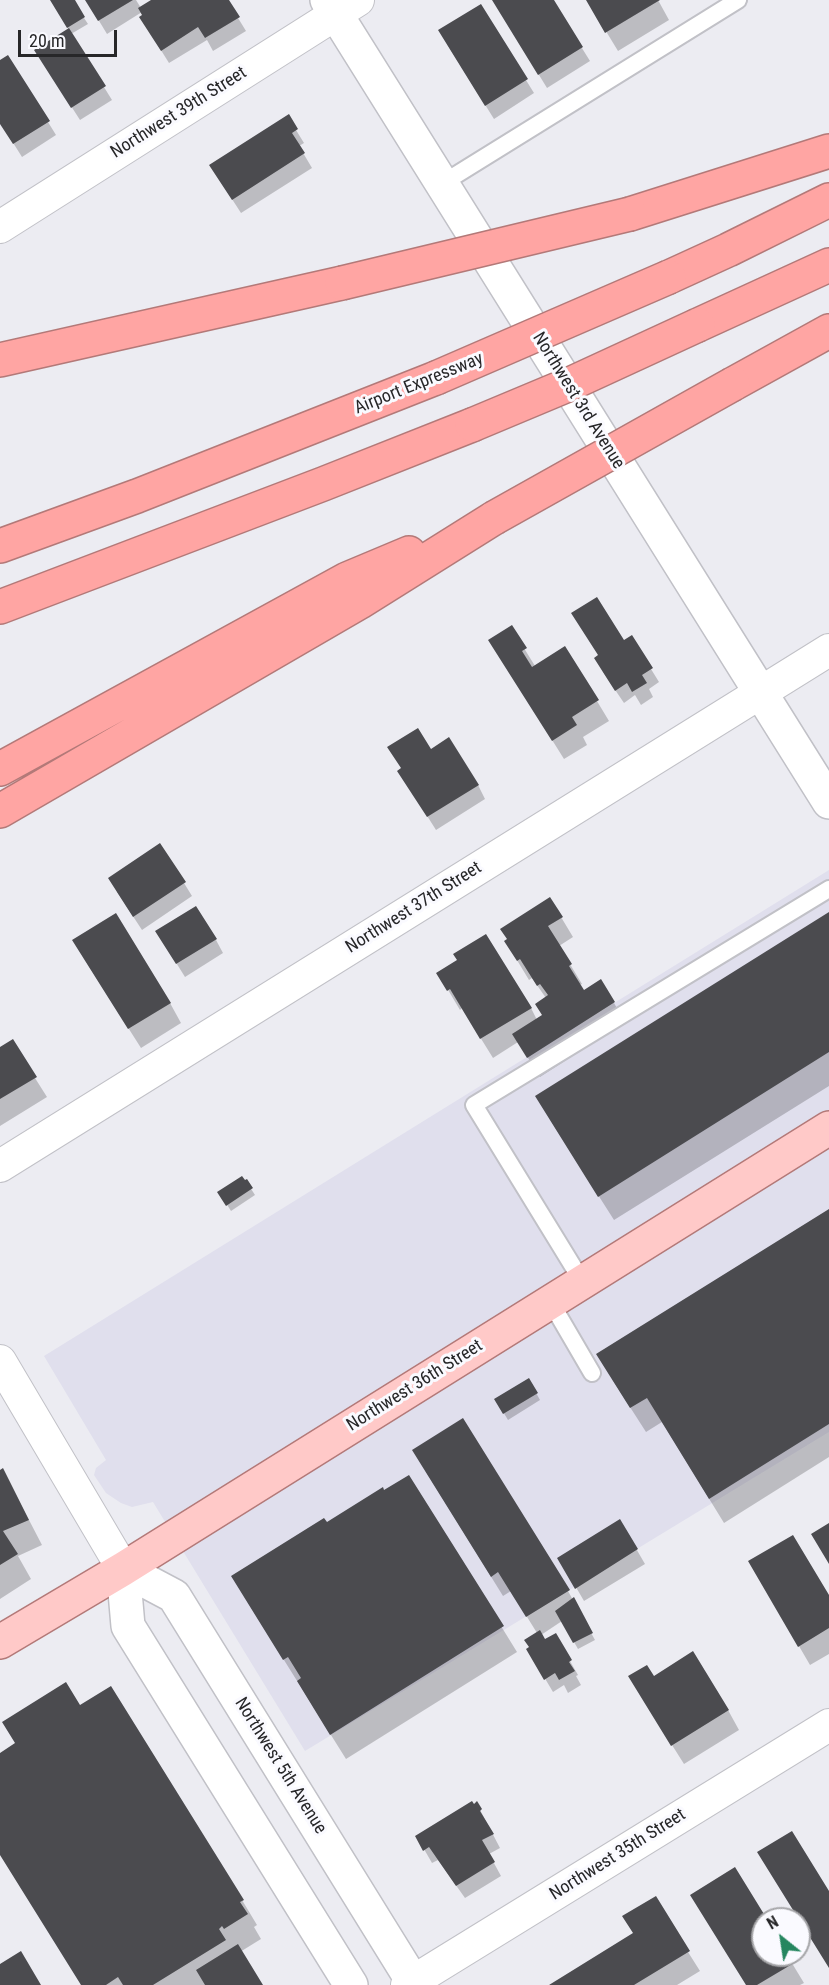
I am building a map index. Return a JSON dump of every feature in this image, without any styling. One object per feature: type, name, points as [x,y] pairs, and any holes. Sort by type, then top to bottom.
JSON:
[{"type":"highway","points":[[0,360],[342,283],[630,214],[829,152]]},
{"type":"highway","name":"Airport Expressway","points":[[0,546],[137,496],[436,378],[669,277],[829,200]]},
{"type":"highway","points":[[0,607],[313,489],[471,425],[570,384],[829,265]]},
{"type":"highway","points":[[0,812],[360,602],[494,518],[829,331]]},
{"type":"highway","points":[[0,371],[50,350]]},
{"type":"highway","points":[[0,769],[346,579],[494,518]]},
{"type":"main road","name":"Northwest 36th Street","points":[[0,1642],[123,1569],[829,1128]]},
{"type":"street","name":"Northwest 3rd Avenue","points":[[340,5],[443,183],[829,802]]},
{"type":"street","name":"Northwest 39th Street","points":[[0,226],[340,5]]},
{"type":"street","name":"Northwest 37th Street","points":[[0,1166],[829,650]]},
{"type":"street","points":[[0,1362],[123,1569],[128,1626],[351,1985]]},
{"type":"street","name":"Northwest 5th Avenue","points":[[123,1569],[174,1596],[412,1984]]},
{"type":"street","name":"Northwest 35th Street","points":[[412,1984],[829,1725]]},
{"type":"lane","points":[[443,183],[738,0]]},
{"type":"lane","points":[[582,1281],[474,1105],[829,889]]},
{"type":"lane","points":[[550,1301],[592,1373]]},
{"type":"shaded area","points":[[829,870],[829,1432],[305,1751],[153,1502],[132,1507],[121,1503],[106,1493],[94,1475],[96,1468],[106,1460],[44,1356]]},
{"type":"building","points":[[50,0],[75,0],[85,17],[67,28]]},
{"type":"building","points":[[85,0],[133,0],[98,21]]},
{"type":"building","points":[[151,0],[229,0],[240,17],[205,38],[198,27],[161,51],[139,17],[142,15],[138,8]]},
{"type":"building","points":[[492,0],[554,0],[583,47],[538,75]]},
{"type":"building","points":[[586,0],[660,0],[605,33]]},
{"type":"building","points":[[481,4],[528,79],[485,106],[438,30]]},
{"type":"building","points":[[69,28],[106,86],[71,108],[34,50]]},
{"type":"building","points":[[8,55],[50,121],[13,144],[0,124],[0,60]]},
{"type":"building","points":[[289,114],[298,129],[292,133],[305,153],[232,200],[209,165]]},
{"type":"building","points":[[597,597],[624,640],[632,635],[653,668],[642,675],[647,683],[632,692],[627,683],[615,691],[594,658],[598,655],[571,613]]},
{"type":"building","points":[[512,625],[527,648],[522,651],[532,667],[565,646],[599,700],[572,717],[577,725],[552,741],[488,640]]},
{"type":"building","points":[[418,728],[431,749],[449,737],[479,785],[427,817],[397,771],[401,768],[387,747]]},
{"type":"building","points":[[160,843],[186,882],[133,917],[108,878]]},
{"type":"building","points":[[550,897],[563,917],[548,926],[572,964],[569,966],[584,990],[601,979],[615,1002],[527,1058],[512,1034],[542,1015],[535,1004],[548,995],[540,984],[537,986],[520,959],[517,961],[504,941],[507,939],[500,929]]},
{"type":"building","points":[[196,906],[217,939],[176,964],[155,931]]},
{"type":"building","points":[[829,912],[829,1052],[598,1197],[535,1096]]},
{"type":"building","points":[[116,913],[171,1003],[128,1029],[72,940]]},
{"type":"building","points":[[486,934],[532,1008],[480,1039],[450,989],[447,991],[436,973],[457,960],[453,954]]},
{"type":"building","points":[[13,1039],[37,1077],[0,1099],[0,1047]]},
{"type":"building","points":[[242,1176],[253,1188],[226,1206],[217,1192]]},
{"type":"building","points":[[829,1209],[829,1424],[709,1499],[647,1398],[630,1408],[596,1354]]},
{"type":"building","points":[[529,1378],[538,1393],[503,1414],[494,1399]]},
{"type":"building","points":[[463,1418],[570,1590],[526,1617],[498,1572],[491,1577],[412,1450]]},
{"type":"building","points":[[3,1468],[29,1520],[3,1531],[18,1554],[0,1565],[0,1470]]},
{"type":"building","points":[[409,1475],[504,1626],[330,1735],[297,1681],[301,1678],[288,1657],[283,1660],[231,1576],[324,1518],[327,1522],[383,1487],[384,1490]]},
{"type":"building","points":[[620,1519],[638,1549],[575,1589],[557,1558]]},
{"type":"building","points":[[829,1523],[829,1564],[811,1534]]},
{"type":"building","points":[[793,1535],[829,1595],[829,1628],[798,1647],[748,1561]]},
{"type":"building","points":[[574,1597],[593,1633],[573,1643],[555,1611]]},
{"type":"building","points":[[540,1630],[545,1639],[556,1633],[572,1660],[569,1662],[575,1671],[559,1680],[555,1673],[544,1680],[526,1649],[529,1647],[524,1640]]},
{"type":"building","points":[[693,1651],[729,1710],[671,1746],[628,1676],[647,1665],[654,1676]]},
{"type":"building","points":[[66,1682],[80,1705],[111,1686],[244,1900],[240,1902],[248,1914],[224,1929],[222,1926],[219,1929],[226,1940],[153,1985],[123,1985],[118,1977],[106,1985],[81,1985],[0,1855],[0,1753],[15,1743],[2,1722]]},
{"type":"building","points":[[472,1801],[474,1804],[477,1801],[482,1809],[480,1811],[494,1834],[482,1840],[495,1862],[456,1886],[429,1847],[423,1851],[415,1836]]},
{"type":"building","points":[[792,1831],[829,1891],[829,1968],[811,1939],[811,1907],[791,1907],[757,1852]]},
{"type":"building","points":[[735,1867],[760,1907],[751,1907],[751,1967],[787,1967],[757,1985],[746,1985],[690,1895]]},
{"type":"building","points":[[656,1896],[690,1951],[634,1985],[549,1985],[633,1933],[622,1916]]},
{"type":"building","points":[[238,1944],[263,1985],[205,1985],[196,1970]]},
{"type":"building","points":[[21,1951],[41,1985],[0,1985],[0,1964]]}]
